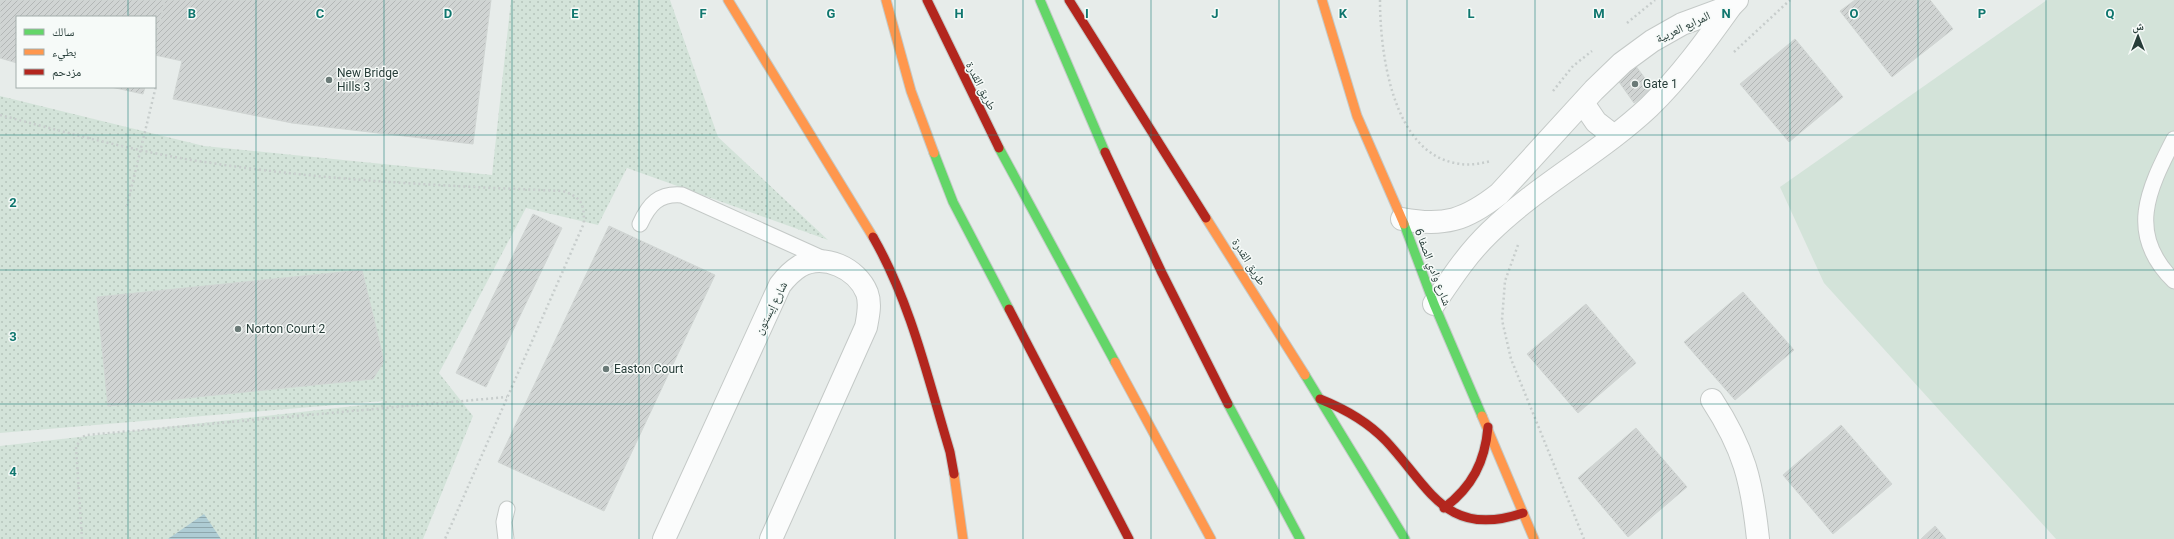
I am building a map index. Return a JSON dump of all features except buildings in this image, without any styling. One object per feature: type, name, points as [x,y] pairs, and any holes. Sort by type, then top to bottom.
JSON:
[{"type":"main road","points":[[728,0],[859,213],[881,251],[899,290],[950,452],[957,488],[963,539]]},
{"type":"main road","points":[[886,0],[910,91],[953,202],[1129,539]]},
{"type":"main road","name":"طريق القدرة","points":[[926,0],[1014,178],[1211,539]]},
{"type":"main road","points":[[1040,0],[1113,171],[1180,312],[1300,539]]},
{"type":"main road","name":"طريق القدرة","points":[[1069,0],[1320,399],[1405,539]]},
{"type":"main road","name":"شارع وادي الصفا 6","points":[[1322,0],[1357,116],[1402,219],[1434,304],[1488,427],[1534,539]]},
{"type":"main road","points":[[1320,399],[1338,405],[1371,425],[1388,441],[1435,501],[1456,515],[1482,522],[1510,519],[1523,513]]},
{"type":"main road","points":[[1444,508],[1463,494],[1478,474],[1488,443],[1488,427]]},
{"type":"street","name":"المرابع العربية","points":[[1402,219],[1422,223],[1443,223],[1463,218],[1481,209],[1499,194],[1583,102],[1622,63],[1652,41],[1682,24],[1734,3]]},
{"type":"street","name":"المرابع العربية","points":[[1434,304],[1461,264],[1490,232],[1538,192],[1614,136],[1650,106],[1702,46],[1734,3]]},
{"type":"street","points":[[1682,24],[1695,32],[1702,46]]},
{"type":"street","points":[[1583,102],[1596,122],[1614,136]]},
{"type":"street","name":"شارع إيستون","points":[[664,539],[780,285],[789,274],[802,265],[816,262],[831,262],[846,268],[859,279],[867,294],[869,310],[866,327],[771,539]]},
{"type":"street","points":[[1712,400],[1727,423],[1740,449],[1749,476],[1758,539]]},
{"type":"lane","points":[[2174,139],[2155,176],[2146,207],[2147,239],[2161,268],[2174,281]]},
{"type":"lane","points":[[640,224],[652,203],[661,197],[671,194],[682,195],[831,262]]},
{"type":"lane","points":[[506,539],[503,530],[507,509]]},
{"type":"path","points":[[1380,0],[1380,27],[1389,79],[1409,129],[1420,144],[1436,156],[1454,163],[1474,165],[1492,161],[1497,158]]},
{"type":"path","points":[[1626,24],[1655,0]]},
{"type":"path","points":[[1732,54],[1790,0]]},
{"type":"path","points":[[1552,93],[1573,66],[1596,48]]},
{"type":"path","points":[[127,206],[156,88]]},
{"type":"path","points":[[0,115],[140,151],[217,164],[348,180],[563,191],[577,196],[584,208],[584,222],[445,539]]},
{"type":"path","points":[[1519,244],[1505,281],[1502,320],[1511,358],[1584,539]]},
{"type":"path","points":[[82,539],[76,447],[78,441],[87,435],[507,397]]},
{"type":"shaded area","points":[[511,0],[670,0],[718,137],[828,240],[627,168],[598,225],[526,208],[439,373],[473,416],[423,539],[0,539],[0,446],[381,403],[383,401],[0,433],[0,96],[204,146],[492,175]]},
{"type":"shaded area","points":[[2047,0],[2174,0],[2174,539],[2056,539],[1824,283],[1780,187]]},
{"type":"water","points":[[204,514],[221,539],[168,539]]},
{"type":"traffic: fast","points":[[1040,0],[1105,152]]},
{"type":"traffic: fast","points":[[999,148],[1115,362]]},
{"type":"traffic: fast","points":[[934,153],[953,202],[1009,309]]},
{"type":"traffic: fast","points":[[1404,224],[1434,304],[1482,416]]},
{"type":"traffic: fast","points":[[1305,375],[1405,539]]},
{"type":"traffic: fast","points":[[1228,404],[1300,539]]},
{"type":"traffic: slow","points":[[728,0],[873,237]]},
{"type":"traffic: slow","points":[[886,0],[911,91],[934,153]]},
{"type":"traffic: slow","points":[[1322,0],[1357,116],[1404,224]]},
{"type":"traffic: slow","points":[[1206,218],[1305,375]]},
{"type":"traffic: slow","points":[[1115,362],[1211,539]]},
{"type":"traffic: slow","points":[[1482,416],[1534,539]]},
{"type":"traffic: slow","points":[[954,474],[963,539]]},
{"type":"traffic: jam","points":[[927,0],[999,148]]},
{"type":"traffic: jam","points":[[1069,0],[1206,218]]},
{"type":"traffic: jam","points":[[1105,152],[1162,273],[1228,404]]},
{"type":"traffic: jam","points":[[873,237],[898,288],[918,342],[950,452],[954,474]]},
{"type":"traffic: jam","points":[[1009,309],[1129,539]]},
{"type":"traffic: jam","points":[[1320,399],[1347,411],[1371,427],[1386,441],[1428,491],[1442,504],[1457,514],[1475,519],[1497,519],[1523,513]]},
{"type":"traffic: jam","points":[[1444,508],[1462,491],[1475,473],[1484,451],[1488,427]]},
{"type":"place","name":"New Bridge Hills 3","points":[[329,80]]},
{"type":"place","name":"Gate 1","points":[[1635,84]]},
{"type":"place","name":"Norton Court 2","points":[[238,329]]},
{"type":"place","name":"Easton Court","points":[[606,369]]}]
